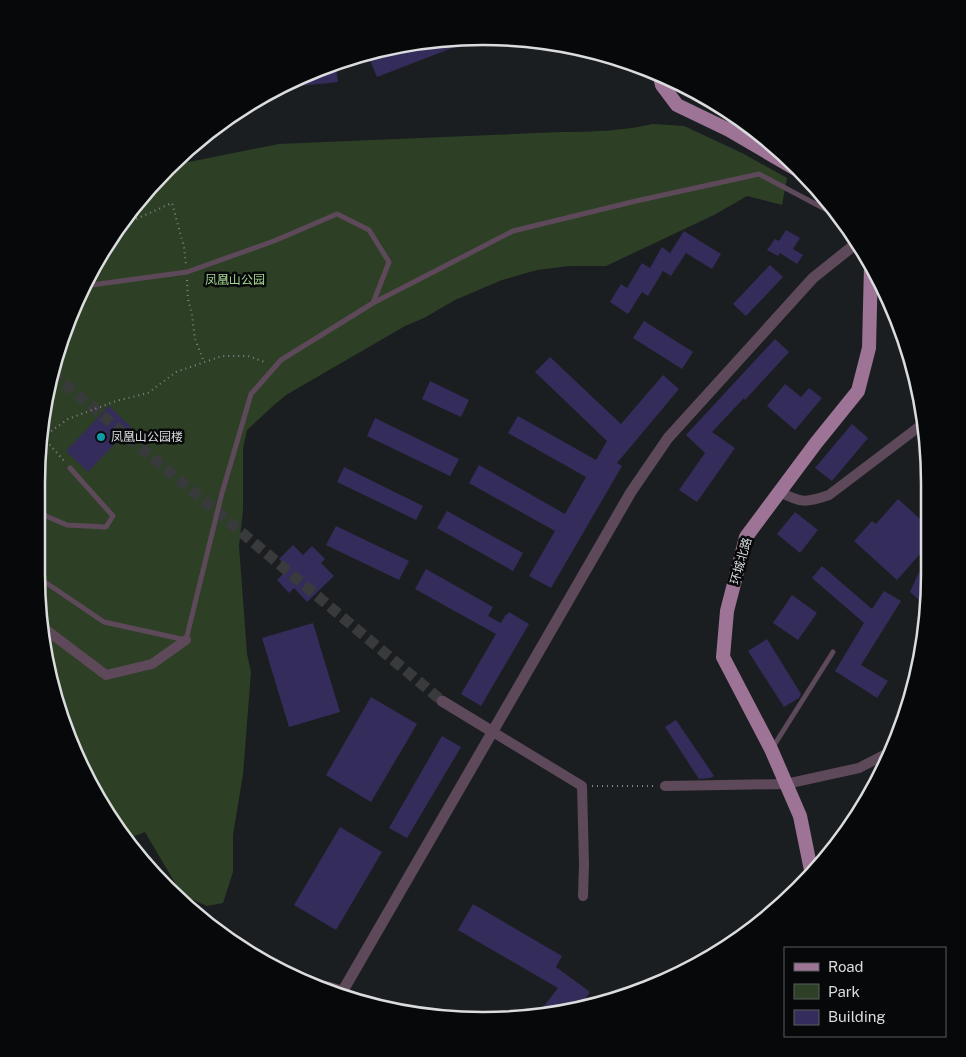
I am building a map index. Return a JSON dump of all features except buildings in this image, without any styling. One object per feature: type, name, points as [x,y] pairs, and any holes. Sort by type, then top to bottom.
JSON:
[{"type":"main road","points":[[661,83],[677,105],[728,130],[776,158]]},
{"type":"main road","name":"环城北路","points":[[810,865],[800,816],[771,749],[723,657],[727,611],[746,537],[816,443],[858,391],[869,348],[871,279]]},
{"type":"street","points":[[343,989],[631,492],[668,438],[813,278],[852,247]]},
{"type":"street","points":[[780,492],[796,500],[813,500],[829,495],[917,428]]},
{"type":"street","points":[[49,632],[106,674],[152,664],[186,640]]},
{"type":"street","points":[[442,701],[582,786],[583,896]]},
{"type":"street","points":[[666,786],[786,784],[859,768],[881,756]]},
{"type":"lane","points":[[45,582],[104,622],[186,640],[222,493],[251,394],[281,360],[373,303],[513,231],[636,201],[760,174],[824,208]]},
{"type":"lane","points":[[92,285],[186,272],[274,241],[337,214],[368,230],[389,262],[373,303]]},
{"type":"lane","points":[[45,516],[67,525],[106,527],[114,516],[70,468]]},
{"type":"lane","points":[[771,749],[833,652]]},
{"type":"path","points":[[48,433],[68,419],[116,401],[148,393],[176,372],[222,356],[248,356],[276,366]]},
{"type":"path","points":[[47,442],[70,468]]},
{"type":"path","points":[[582,786],[666,786]]},
{"type":"green space","name":"凤凰山公园","points":[[653,124],[684,126],[742,153],[787,178],[782,205],[747,196],[714,215],[606,266],[569,266],[537,270],[502,280],[455,300],[424,318],[405,326],[286,395],[247,430],[243,448],[243,510],[239,546],[247,654],[251,672],[243,774],[233,835],[233,872],[223,903],[207,906],[191,899],[178,888],[145,832],[133,837],[90,768],[68,715],[53,659],[49,631],[45,574],[45,483],[46,454],[53,398],[68,342],[78,315],[104,264],[136,216],[184,163],[279,144],[630,128]]},
{"type":"tunnel","points":[[58,378],[442,701]]},
{"type":"place","name":"凤凰山公园楼","points":[[101,437]]}]
